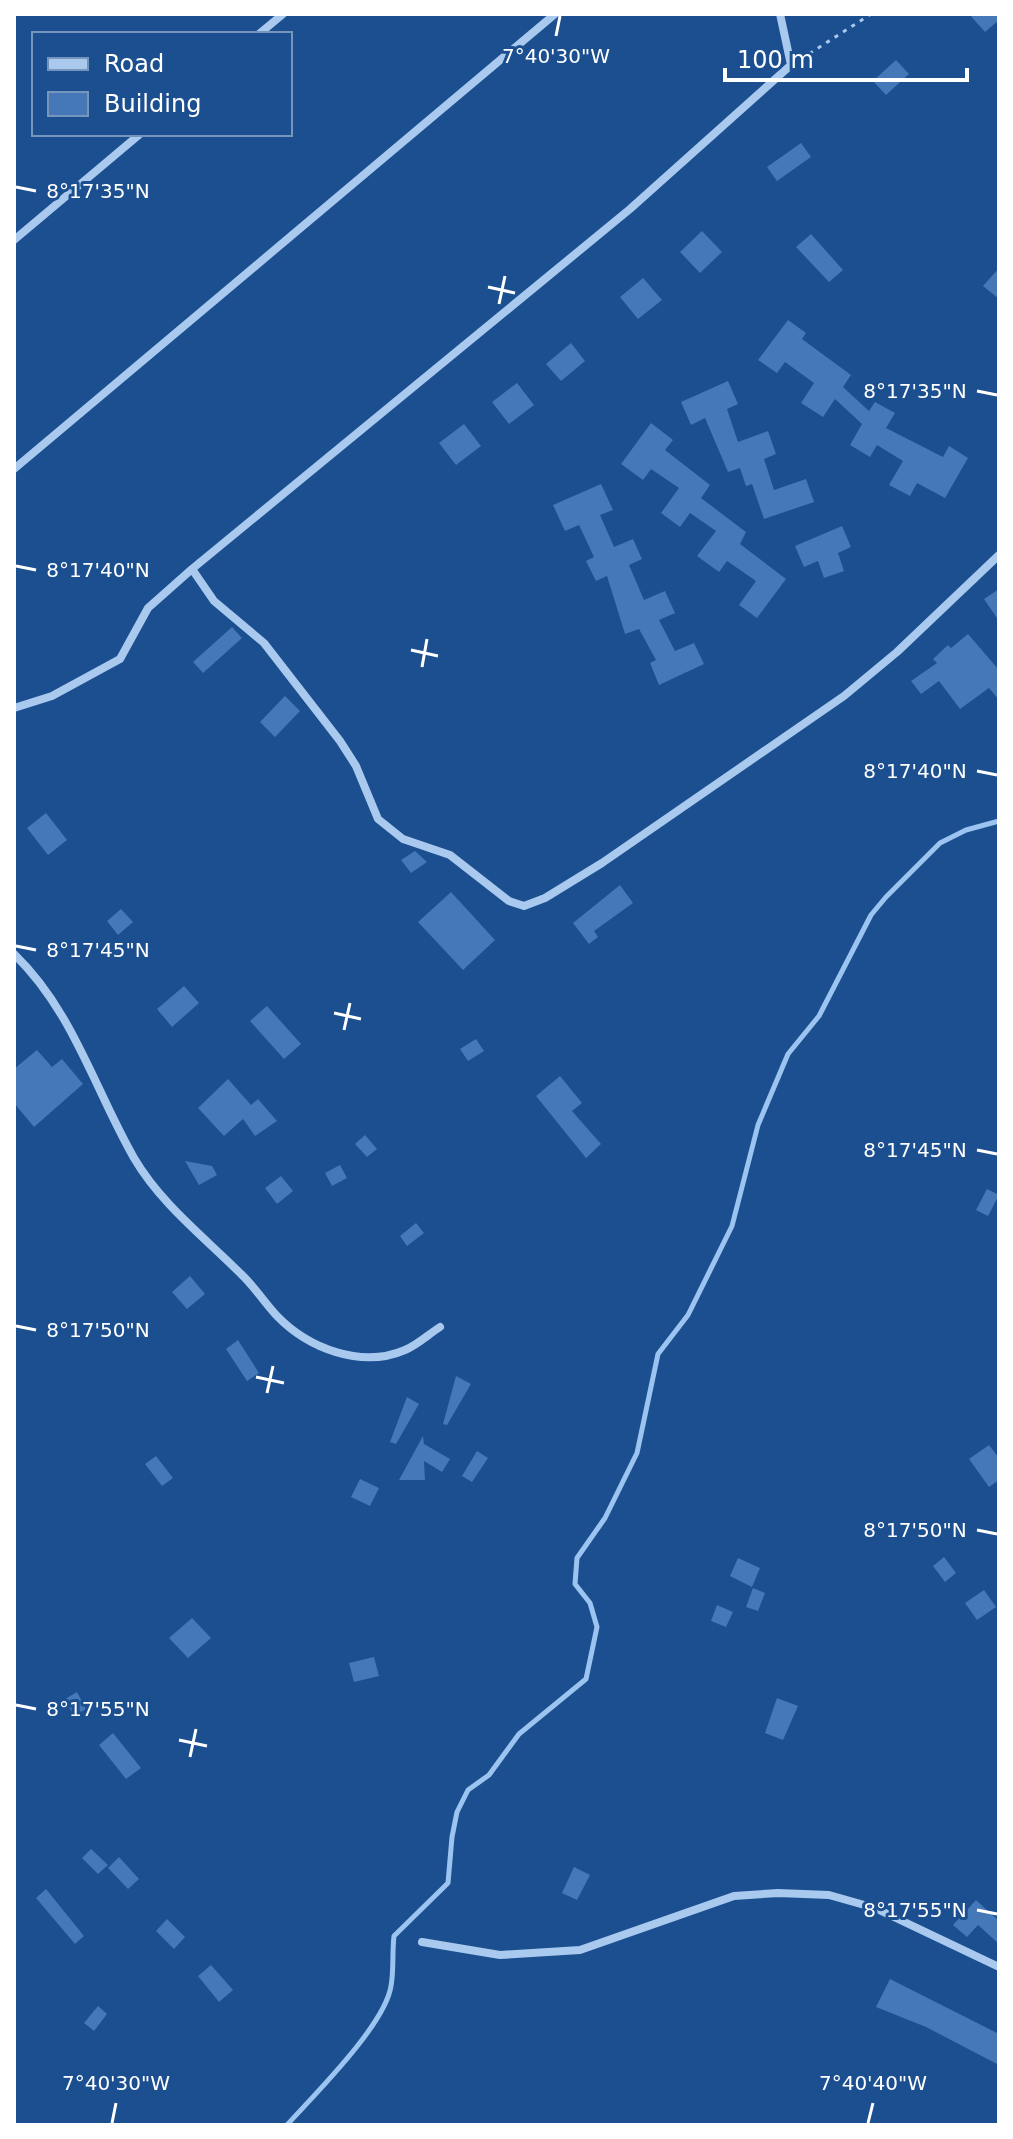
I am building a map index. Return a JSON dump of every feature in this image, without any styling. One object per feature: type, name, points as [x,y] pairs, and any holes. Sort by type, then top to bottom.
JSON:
[{"type":"street","points":[[261,32],[283,14]]},
{"type":"street","points":[[14,469],[555,14]]},
{"type":"street","points":[[14,708],[52,696],[120,659],[148,608],[192,569],[630,209],[791,65],[780,14]]},
{"type":"street","points":[[14,240],[138,136]]},
{"type":"street","points":[[192,569],[214,601],[264,643],[340,741],[356,766],[378,819],[403,839],[450,855],[509,901],[524,906],[545,898],[602,863],[844,696],[897,652],[999,555]]},
{"type":"street","points":[[14,954],[32,971],[64,1014],[135,1161],[199,1238],[241,1274],[277,1316],[299,1334],[325,1348],[356,1357],[382,1357],[406,1350],[440,1327]]},
{"type":"street","points":[[422,1942],[500,1955],[580,1950],[734,1896],[778,1893],[829,1895],[875,1908],[999,1967]]},
{"type":"path","points":[[791,65],[871,14]]},
{"type":"building","points":[[969,14],[999,14],[999,20],[985,32]]},
{"type":"building","points":[[896,60],[909,74],[886,95],[873,81]]},
{"type":"building","points":[[801,143],[811,157],[777,181],[767,167]]},
{"type":"building","points":[[702,231],[722,252],[700,273],[680,252]]},
{"type":"building","points":[[811,234],[843,270],[829,282],[796,247]]},
{"type":"building","points":[[999,268],[999,299],[983,286]]},
{"type":"building","points":[[643,278],[662,300],[638,319],[620,297]]},
{"type":"building","points":[[788,320],[806,333],[802,339],[851,375],[843,387],[869,411],[875,402],[895,413],[886,428],[943,457],[949,446],[968,458],[945,498],[917,483],[910,496],[889,485],[903,461],[877,445],[870,457],[850,445],[862,424],[835,399],[823,417],[801,403],[814,383],[785,362],[777,373],[758,360]]},
{"type":"building","points":[[571,343],[585,361],[561,381],[546,364]]},
{"type":"building","points":[[728,381],[738,404],[727,409],[738,442],[768,431],[776,454],[764,459],[774,490],[806,479],[814,502],[764,519],[752,484],[746,486],[740,468],[728,472],[705,418],[691,425],[681,402]]},
{"type":"building","points":[[517,383],[534,405],[509,424],[492,402]]},
{"type":"building","points":[[651,423],[673,440],[665,450],[710,485],[701,498],[746,532],[740,544],[786,579],[757,618],[739,605],[756,581],[727,561],[719,572],[697,556],[716,531],[690,513],[680,527],[661,513],[679,488],[651,469],[643,480],[621,464]]},
{"type":"building","points":[[464,424],[481,446],[456,465],[439,443]]},
{"type":"building","points":[[601,484],[613,510],[600,515],[614,547],[633,539],[642,559],[629,565],[644,600],[665,591],[675,613],[659,620],[675,651],[694,643],[704,664],[659,685],[650,663],[656,660],[639,629],[625,634],[607,576],[596,581],[586,561],[594,557],[579,525],[565,531],[553,505]]},
{"type":"building","points":[[842,526],[851,547],[838,553],[844,571],[824,578],[818,561],[804,567],[795,546]]},
{"type":"building","points":[[999,589],[999,621],[984,599]]},
{"type":"building","points":[[232,627],[242,638],[203,673],[193,662]]},
{"type":"building","points":[[968,634],[999,670],[999,700],[989,688],[960,709],[939,681],[921,694],[911,681],[937,663],[933,659],[948,645],[951,648]]},
{"type":"building","points":[[285,696],[300,711],[275,737],[260,722]]},
{"type":"building","points":[[46,813],[67,840],[48,855],[27,828]]},
{"type":"building","points":[[415,851],[427,862],[411,873],[401,860]]},
{"type":"building","points":[[620,885],[633,903],[594,931],[598,937],[589,944],[573,923]]},
{"type":"building","points":[[451,892],[495,940],[463,970],[418,922]]},
{"type":"building","points":[[121,909],[133,922],[118,935],[107,921]]},
{"type":"building","points":[[184,986],[199,1003],[172,1027],[157,1009]]},
{"type":"building","points":[[267,1006],[301,1044],[284,1059],[250,1021]]},
{"type":"building","points":[[476,1039],[484,1051],[468,1061],[460,1049]]},
{"type":"building","points":[[37,1050],[52,1067],[62,1059],[83,1084],[34,1127],[14,1103],[14,1069]]},
{"type":"building","points":[[560,1076],[582,1103],[572,1111],[601,1144],[586,1158],[536,1096]]},
{"type":"building","points":[[228,1079],[251,1105],[258,1099],[277,1121],[255,1136],[243,1119],[224,1136],[198,1108]]},
{"type":"building","points":[[365,1135],[377,1149],[367,1157],[355,1144]]},
{"type":"building","points":[[185,1161],[212,1166],[217,1175],[199,1185]]},
{"type":"building","points":[[340,1165],[347,1178],[332,1186],[325,1173]]},
{"type":"building","points":[[281,1176],[293,1191],[277,1204],[265,1188]]},
{"type":"building","points":[[987,1189],[999,1195],[988,1216],[976,1210]]},
{"type":"building","points":[[416,1223],[424,1233],[407,1246],[400,1236]]},
{"type":"building","points":[[190,1276],[205,1294],[187,1309],[172,1292]]},
{"type":"building","points":[[238,1340],[259,1373],[247,1381],[226,1349]]},
{"type":"building","points":[[456,1376],[471,1384],[447,1425],[443,1424]]},
{"type":"building","points":[[407,1397],[419,1404],[396,1444],[390,1442]]},
{"type":"building","points":[[423,1436],[424,1444],[450,1459],[442,1472],[424,1461],[425,1480],[399,1480]]},
{"type":"building","points":[[989,1445],[999,1458],[999,1480],[989,1487],[969,1459]]},
{"type":"building","points":[[477,1451],[488,1458],[472,1482],[462,1476]]},
{"type":"building","points":[[156,1456],[173,1478],[162,1486],[145,1464]]},
{"type":"building","points":[[360,1479],[379,1488],[370,1506],[351,1497]]},
{"type":"building","points":[[944,1557],[956,1573],[945,1582],[933,1566]]},
{"type":"building","points":[[738,1558],[760,1568],[752,1587],[730,1576]]},
{"type":"building","points":[[753,1588],[765,1593],[758,1611],[746,1607]]},
{"type":"building","points":[[984,1590],[996,1607],[977,1620],[965,1603]]},
{"type":"building","points":[[717,1605],[733,1612],[726,1627],[711,1621]]},
{"type":"building","points":[[192,1618],[211,1638],[188,1658],[169,1638]]},
{"type":"building","points":[[374,1657],[379,1676],[354,1682],[349,1663]]},
{"type":"building","points":[[77,1692],[86,1709],[74,1716],[65,1699]]},
{"type":"building","points":[[777,1698],[798,1706],[783,1740],[765,1733]]},
{"type":"building","points":[[113,1733],[141,1768],[126,1779],[99,1745]]},
{"type":"building","points":[[91,1849],[108,1865],[98,1874],[82,1858]]},
{"type":"building","points":[[119,1857],[139,1879],[128,1889],[108,1868]]},
{"type":"building","points":[[574,1867],[590,1875],[577,1900],[562,1893]]},
{"type":"building","points":[[46,1889],[84,1936],[75,1944],[36,1898]]},
{"type":"building","points":[[976,1900],[999,1921],[999,1944],[978,1925],[967,1937],[953,1925]]},
{"type":"building","points":[[167,1919],[185,1937],[174,1949],[156,1931]]},
{"type":"building","points":[[211,1965],[233,1990],[219,2002],[198,1976]]},
{"type":"building","points":[[890,1979],[999,2034],[999,2065],[926,2027],[876,2007]]},
{"type":"building","points":[[98,2006],[107,2014],[94,2031],[84,2023]]},
{"type":"waterway","points":[[287,2125],[363,2039],[386,2002],[392,1980],[394,1936],[448,1883],[457,1812],[468,1790],[489,1775],[519,1734],[586,1679],[597,1627],[590,1603],[575,1584],[577,1558],[605,1518],[637,1453],[658,1354],[688,1315],[732,1226],[758,1125],[788,1054],[819,1016],[871,915],[886,897],[940,843],[966,830],[999,821]]}]
